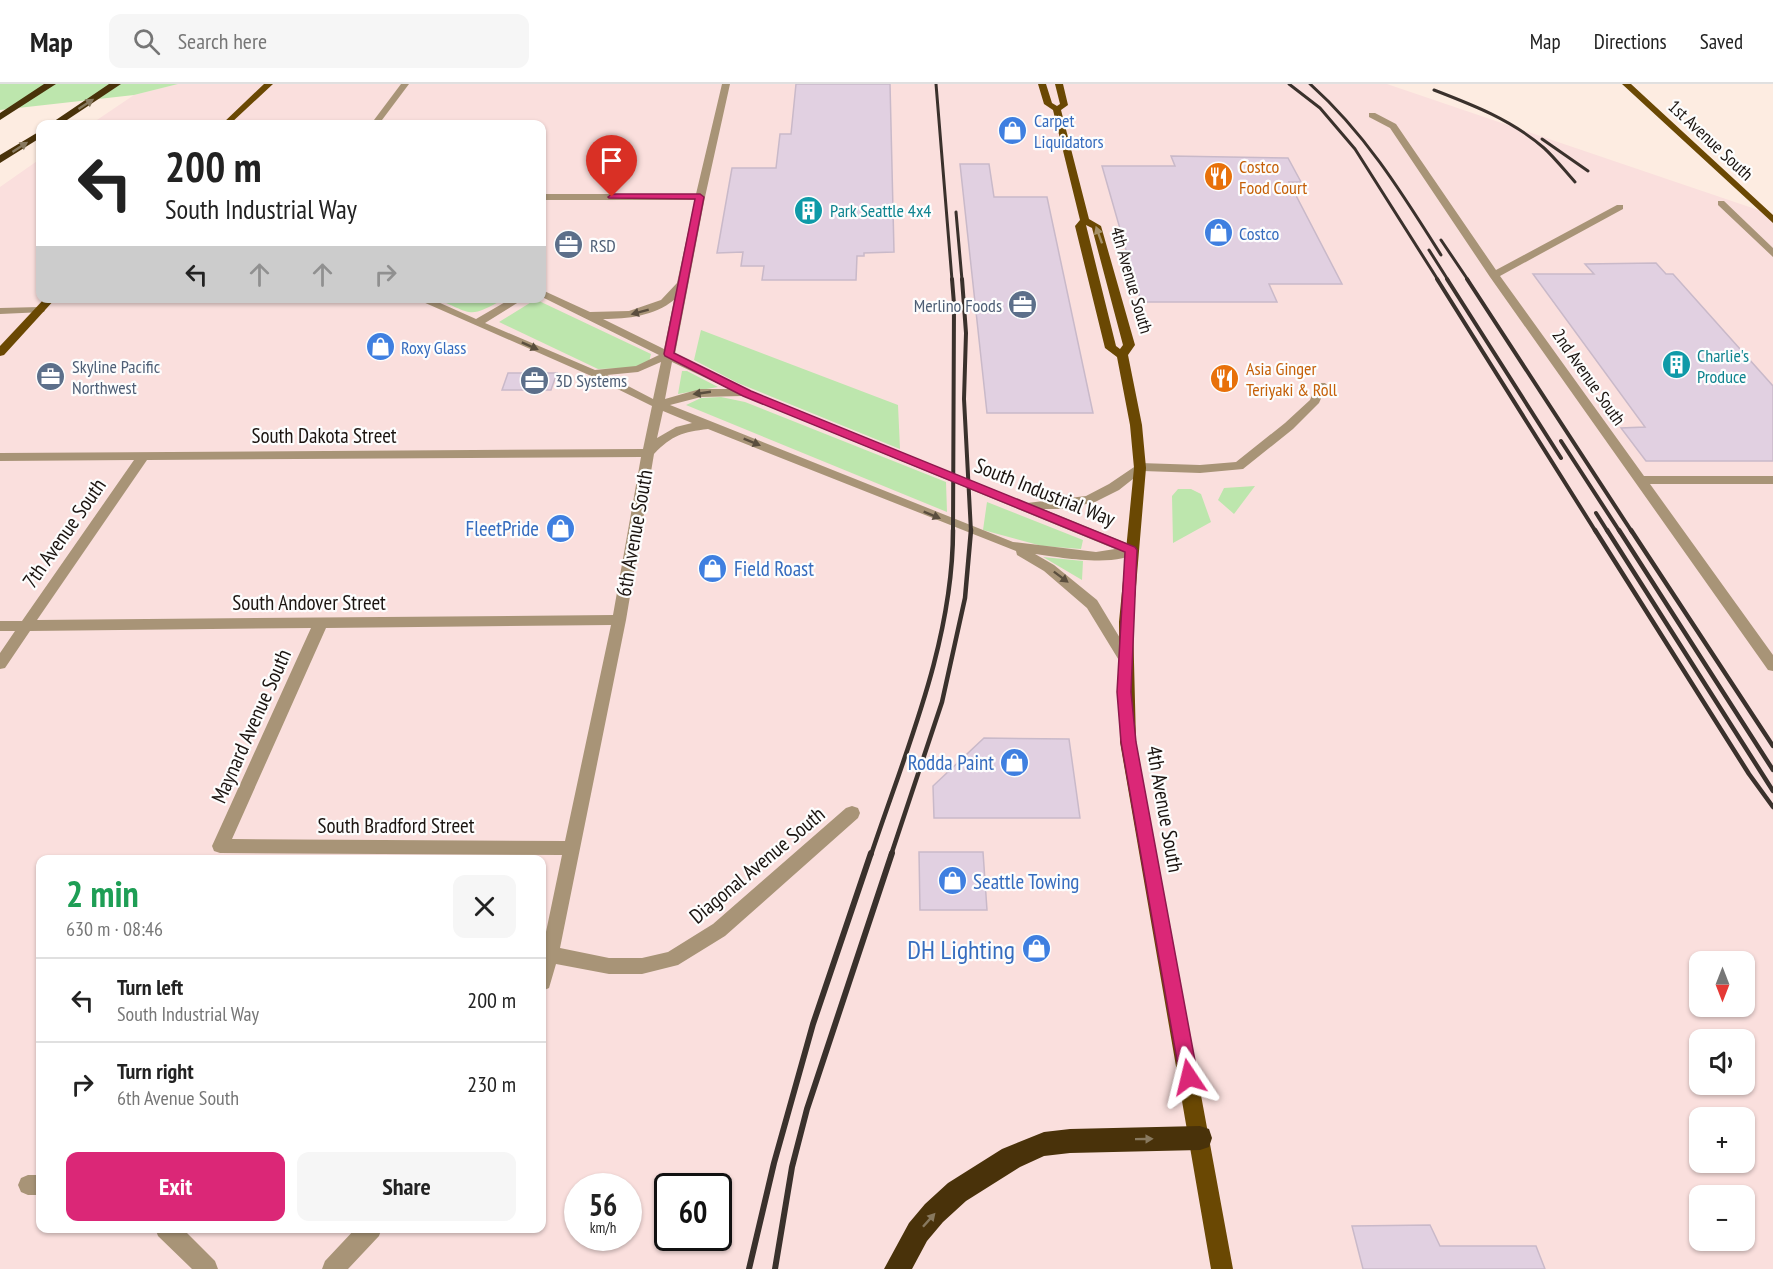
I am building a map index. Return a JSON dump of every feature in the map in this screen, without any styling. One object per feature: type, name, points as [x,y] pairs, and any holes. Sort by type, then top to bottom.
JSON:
[{"type":"highway","points":[[0,117],[51,84]]},
{"type":"highway","points":[[61,120],[116,84]]},
{"type":"highway","points":[[0,160],[36,137]]},
{"type":"highway","points":[[897,1269],[918,1232],[957,1192],[1011,1158],[1044,1144],[1070,1141],[1200,1138]]},
{"type":"main road","points":[[230,120],[269,84]]},
{"type":"main road","name":"4th Avenue South","points":[[1042,84],[1048,104],[1058,109],[1085,220],[1096,226],[1129,345],[1122,355],[1136,426],[1140,467],[1131,550],[1125,658],[1124,692],[1128,742],[1222,1269]]},
{"type":"main road","name":"4th Avenue South","points":[[1058,109],[1064,105],[1059,84]]},
{"type":"main road","name":"1st Avenue South","points":[[1626,84],[1773,220]]},
{"type":"main road","name":"4th Avenue South","points":[[1085,220],[1080,226],[1111,348],[1122,355]]},
{"type":"main road","points":[[1093,279],[1102,283],[1113,318],[1121,321]]},
{"type":"main road","points":[[0,353],[46,303]]},
{"type":"street","points":[[378,120],[405,84]]},
{"type":"street","name":"6th Avenue South","points":[[546,968],[619,620],[648,453],[700,197],[726,84]]},
{"type":"street","name":"2nd Avenue South","points":[[1372,115],[1393,126],[1494,275],[1773,666]]},
{"type":"street","points":[[546,196],[700,197]]},
{"type":"street","name":"1st Avenue South","points":[[1721,203],[1773,254]]},
{"type":"street","points":[[1494,275],[1620,207]]},
{"type":"street","points":[[586,315],[616,316],[648,310],[676,294],[683,283]]},
{"type":"street","name":"South Industrial Way","points":[[546,295],[747,394],[1131,550]]},
{"type":"street","name":"South Industrial Way","points":[[431,303],[658,405],[1011,546],[1096,557],[1131,550]]},
{"type":"street","points":[[477,323],[511,303]]},
{"type":"street","points":[[0,311],[40,310]]},
{"type":"street","points":[[593,374],[638,369],[669,354]]},
{"type":"street","points":[[1020,505],[1058,507],[1095,498],[1110,491],[1140,467],[1200,469],[1239,466],[1289,426],[1315,401],[1321,385]]},
{"type":"street","points":[[658,405],[700,393],[717,391],[747,394]]},
{"type":"street","points":[[648,453],[669,434],[681,429],[693,426],[714,427]]},
{"type":"street","name":"South Dakota Street","points":[[0,457],[648,453]]},
{"type":"street","name":"7th Avenue South","points":[[0,664],[143,456]]},
{"type":"street","points":[[1640,480],[1773,480]]},
{"type":"street","points":[[1011,546],[1049,568],[1092,604],[1125,658]]},
{"type":"street","name":"South Andover Street","points":[[0,626],[619,620]]},
{"type":"street","name":"Maynard Avenue South","points":[[220,846],[321,623]]},
{"type":"street","name":"Diagonal Avenue South","points":[[550,954],[609,966],[642,966],[672,959],[719,930],[852,813]]},
{"type":"street","name":"South Bradford Street","points":[[220,846],[571,848]]},
{"type":"street","points":[[171,1233],[207,1269]]},
{"type":"street","points":[[333,1269],[366,1233]]},
{"type":"shaded area","points":[[178,84],[1387,84],[1773,215],[1773,1269],[0,1269],[0,187],[36,162],[36,303],[546,303],[546,120],[97,120],[134,95]]},
{"type":"green space","points":[[0,84],[178,84],[134,95],[0,110]]},
{"type":"green space","points":[[446,303],[496,303],[476,312],[465,311]]},
{"type":"green space","points":[[530,303],[543,303],[651,354],[649,362],[631,368],[598,369],[499,322]]},
{"type":"green space","points":[[701,330],[898,405],[900,449],[738,383],[694,360]]},
{"type":"green space","points":[[682,371],[687,371],[718,387],[678,394]]},
{"type":"green space","points":[[721,397],[745,402],[946,482],[947,512],[686,405],[701,398]]},
{"type":"green space","points":[[1255,486],[1234,514],[1218,500],[1224,488]]},
{"type":"green space","points":[[1178,489],[1191,489],[1201,494],[1211,522],[1173,543],[1172,496]]},
{"type":"green space","points":[[987,502],[1083,540],[1081,549],[1042,546],[983,530]]},
{"type":"green space","points":[[1043,557],[1083,561],[1082,580]]},
{"type":"building","name":"Park Seattle 4x4","points":[[796,84],[890,84],[894,252],[864,253],[864,256],[857,256],[856,280],[762,280],[764,266],[741,266],[743,252],[717,253],[732,168],[776,168],[780,134],[791,134]]},
{"type":"building","name":"Costco","points":[[1171,156],[1288,158],[1301,182],[1289,182],[1342,284],[1269,284],[1277,302],[1141,302],[1102,166],[1175,166]]},
{"type":"building","name":"Merlino Foods","points":[[960,164],[989,164],[994,197],[1047,197],[1093,413],[987,413]]},
{"type":"building","name":"Charlie's Produce","points":[[1656,263],[1666,274],[1673,274],[1773,386],[1773,461],[1646,461],[1621,428],[1645,427],[1533,274],[1594,274],[1585,264]]},
{"type":"building","name":"3D Systems","points":[[508,373],[557,373],[551,390],[502,390]]},
{"type":"building","name":"Rodda Paint","points":[[984,738],[1069,739],[1080,818],[934,818],[933,786]]},
{"type":"building","name":"Seattle Towing","points":[[919,852],[983,852],[987,910],[920,910]]},
{"type":"building","points":[[1430,1225],[1440,1246],[1536,1246],[1545,1269],[1363,1269],[1352,1226]]},
{"type":"railway","points":[[936,84],[952,280]]},
{"type":"railway","points":[[1289,84],[1320,108],[1355,149],[1438,280]]},
{"type":"railway","points":[[1310,84],[1348,123],[1382,165],[1441,255]]},
{"type":"railway","points":[[1434,90],[1478,108],[1519,129],[1544,148],[1575,182]]},
{"type":"railway","points":[[1542,139],[1588,171]]},
{"type":"railway","points":[[956,212],[962,280]]},
{"type":"railway","points":[[1441,240],[1468,280]]},
{"type":"railway","points":[[1429,250],[1448,280]]},
{"type":"railway","points":[[952,279],[954,304],[953,532]]},
{"type":"railway","points":[[962,279],[966,333],[964,399],[971,531]]},
{"type":"railway","points":[[1437,279],[1596,532]]},
{"type":"railway","points":[[1447,279],[1561,458]]},
{"type":"railway","points":[[1467,279],[1632,532]]},
{"type":"railway","points":[[1561,441],[1620,532]]},
{"type":"railway","points":[[1596,513],[1608,532]]},
{"type":"railway","points":[[871,855],[912,736],[936,654],[951,572],[953,530]]},
{"type":"railway","points":[[1595,530],[1749,774],[1773,807]]},
{"type":"railway","points":[[1607,530],[1773,791]]},
{"type":"railway","points":[[1619,530],[1773,770]]},
{"type":"railway","points":[[1631,530],[1773,746]]},
{"type":"railway","points":[[891,855],[942,702],[965,598],[971,531]]},
{"type":"railway","points":[[749,1269],[774,1163],[813,1024],[871,853]]},
{"type":"railway","points":[[775,1269],[792,1167],[807,1109],[892,853]]},
{"type":"place","name":"Carpet Liquidators","points":[[1013,130]]},
{"type":"place","name":"Costco Food Court","points":[[1218,176]]},
{"type":"place","name":"Park Seattle 4x4","points":[[809,210]]},
{"type":"place","name":"Costco","points":[[1218,233]]},
{"type":"place","name":"RSD","points":[[569,245]]},
{"type":"place","name":"Merlino Foods","points":[[1023,305]]},
{"type":"place","name":"Roxy Glass","points":[[380,347]]},
{"type":"place","name":"Charlie's Produce","points":[[1676,365]]},
{"type":"place","name":"Skyline Pacific Northwest","points":[[51,376]]},
{"type":"place","name":"Asia Ginger Teriyaki & Roll","points":[[1225,378]]},
{"type":"place","name":"3D Systems","points":[[534,380]]},
{"type":"place","name":"FleetPride","points":[[560,528]]},
{"type":"place","name":"Field Roast","points":[[713,568]]},
{"type":"place","name":"Rodda Paint","points":[[1015,762]]},
{"type":"place","name":"Seattle Towing","points":[[952,881]]},
{"type":"place","name":"DH Lighting","points":[[1036,949]]},
{"type":"route","points":[[612,197],[700,197],[669,354],[747,394],[1131,550],[1124,692],[1128,742],[1189,1077]]}]
